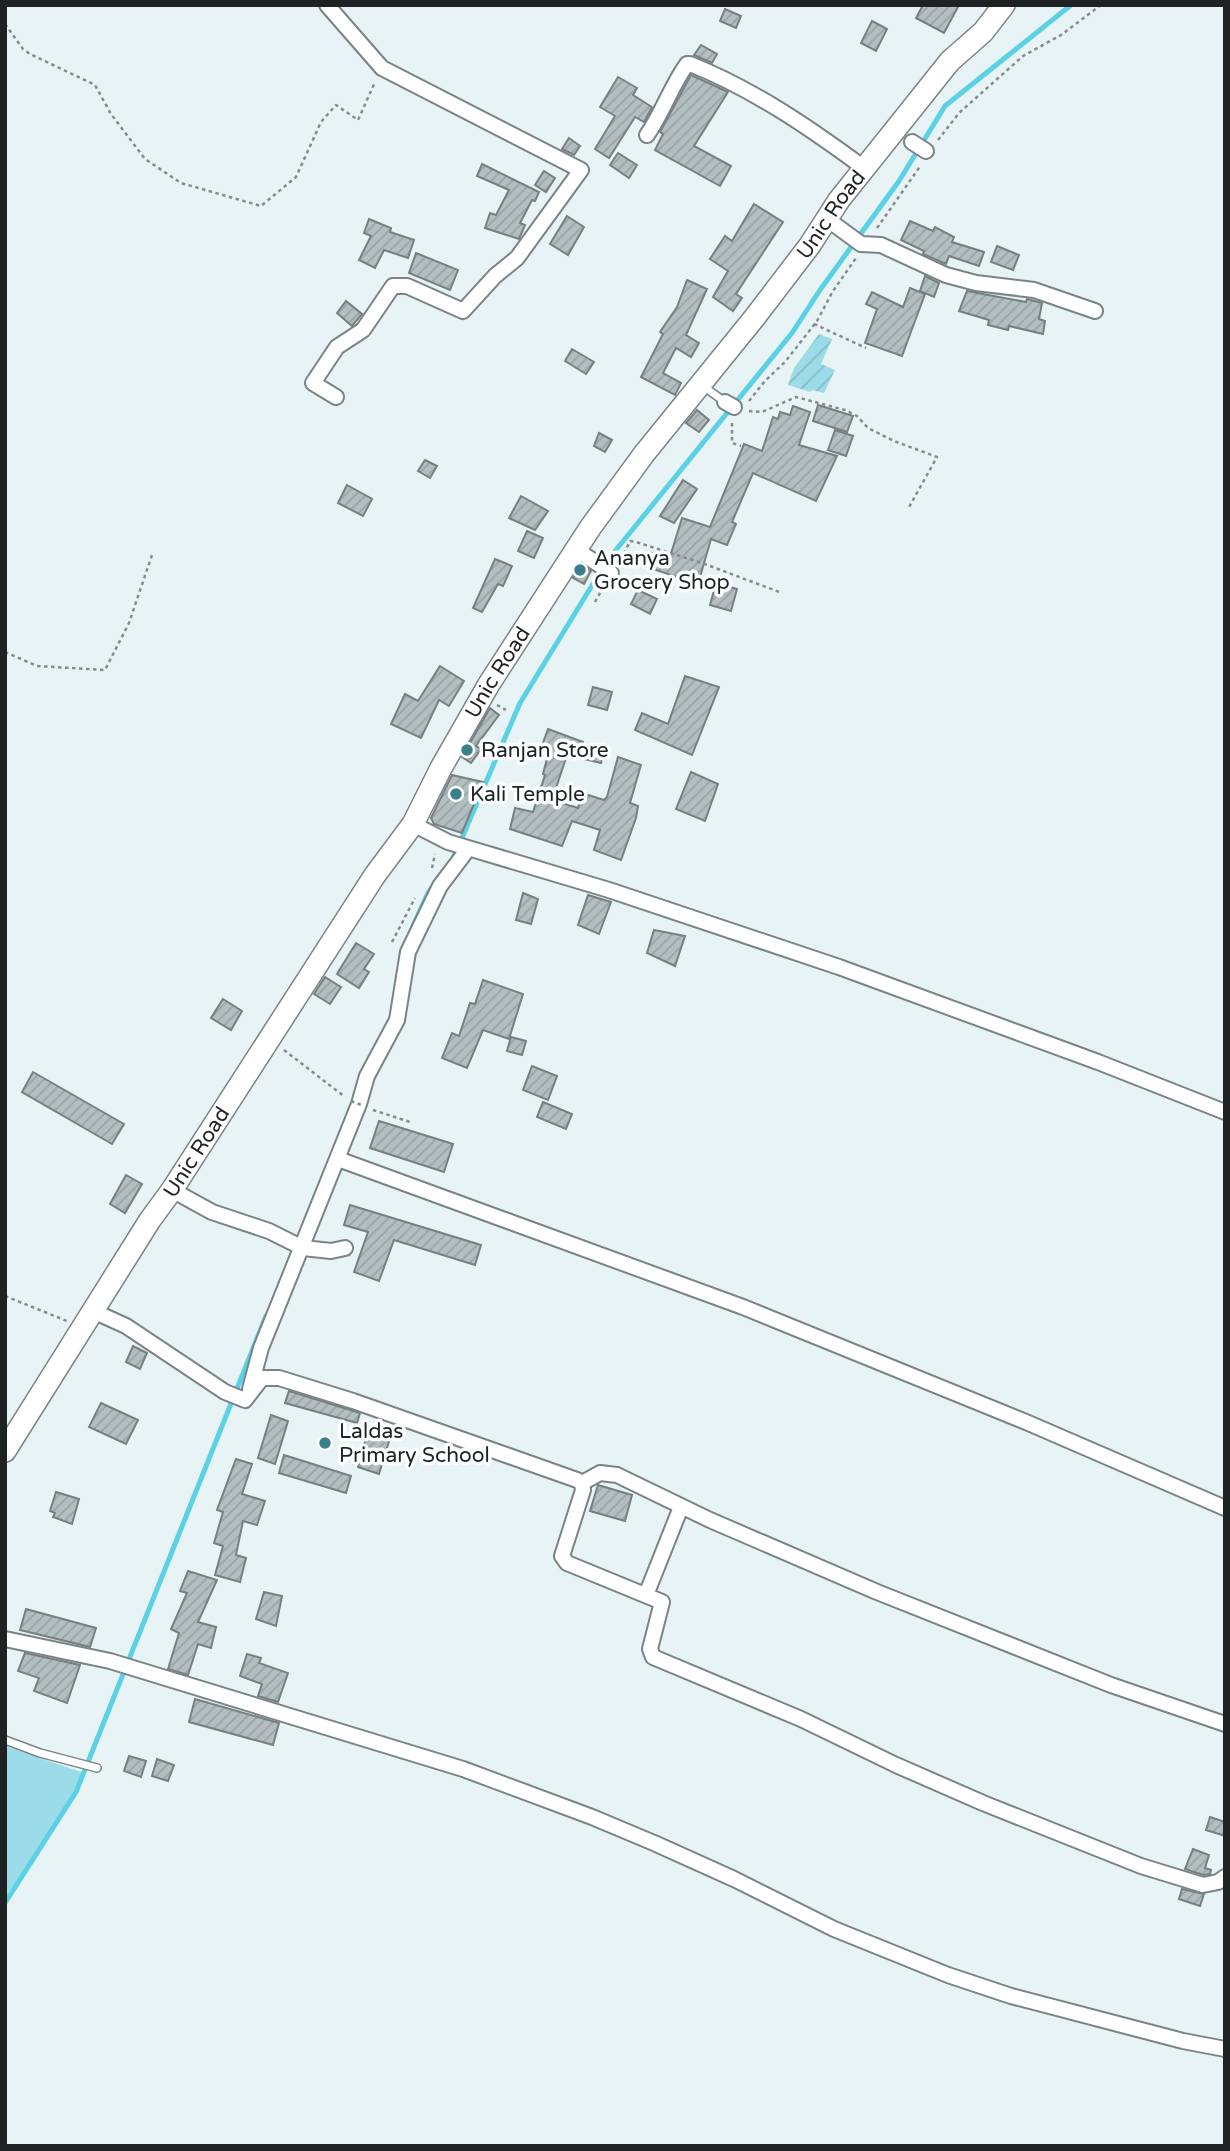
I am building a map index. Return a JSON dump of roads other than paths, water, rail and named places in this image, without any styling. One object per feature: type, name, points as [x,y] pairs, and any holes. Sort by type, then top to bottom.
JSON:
[{"type":"main road","name":"Unic Road","points":[[5,1451],[150,1220],[375,875],[412,824],[489,684],[530,619],[585,555],[590,528],[644,454],[702,385],[810,245],[864,168],[886,144],[950,61],[983,32],[1004,5]]},
{"type":"street","points":[[327,5],[382,68],[581,170],[517,258],[495,275],[463,311],[407,286],[393,286],[363,330],[337,347],[313,383],[336,397]]},
{"type":"street","points":[[648,135],[680,72],[690,64],[749,92],[825,139],[864,168]]},
{"type":"street","points":[[912,142],[926,151]]},
{"type":"street","points":[[827,219],[856,240],[881,245],[946,275],[976,283],[1034,290],[1095,311]]},
{"type":"street","points":[[585,555],[611,573]]},
{"type":"street","points":[[412,824],[468,849],[609,890],[839,967],[1110,1066],[1225,1112]]},
{"type":"street","points":[[246,1397],[297,1246],[338,1158],[367,1076],[397,1020],[408,952],[440,886],[468,849]]},
{"type":"street","points":[[338,1158],[743,1307],[1026,1422],[1225,1508]]},
{"type":"street","points":[[172,1190],[212,1212],[269,1231],[297,1246],[331,1251],[345,1248]]},
{"type":"street","points":[[88,1319],[126,1326],[225,1392],[246,1397]]},
{"type":"street","points":[[246,1397],[262,1378],[279,1378],[370,1407],[582,1483]]},
{"type":"street","points":[[582,1483],[595,1475],[608,1472],[617,1475],[681,1507],[877,1592],[1048,1661],[1225,1724]]},
{"type":"street","points":[[582,1483],[582,1493],[563,1551],[564,1560],[662,1602],[650,1649],[650,1653],[657,1659],[801,1719],[983,1803],[1141,1866],[1203,1885],[1218,1882],[1225,1877]]},
{"type":"street","points":[[646,1595],[681,1507]]},
{"type":"street","points":[[5,1639],[116,1663],[463,1769],[570,1808],[718,1871],[834,1929],[980,1986],[1183,2041],[1225,2049]]},
{"type":"lane","points":[[702,385],[730,405]]},
{"type":"lane","points":[[5,1740],[97,1768]]},
{"type":"waterway","points":[[452,861],[520,703],[607,561],[792,333],[899,181],[945,106],[1071,5]]},
{"type":"waterway","points":[[413,926],[434,885]]},
{"type":"waterway","points":[[5,1903],[76,1792],[266,1316]]},
{"type":"place","name":"Ananya Grocery Shop","points":[[580,570]]},
{"type":"place","name":"Ranjan Store","points":[[467,750]]},
{"type":"place","name":"Kali Temple","points":[[456,794]]},
{"type":"place","name":"Laldas Primary School","points":[[325,1443]]}]
